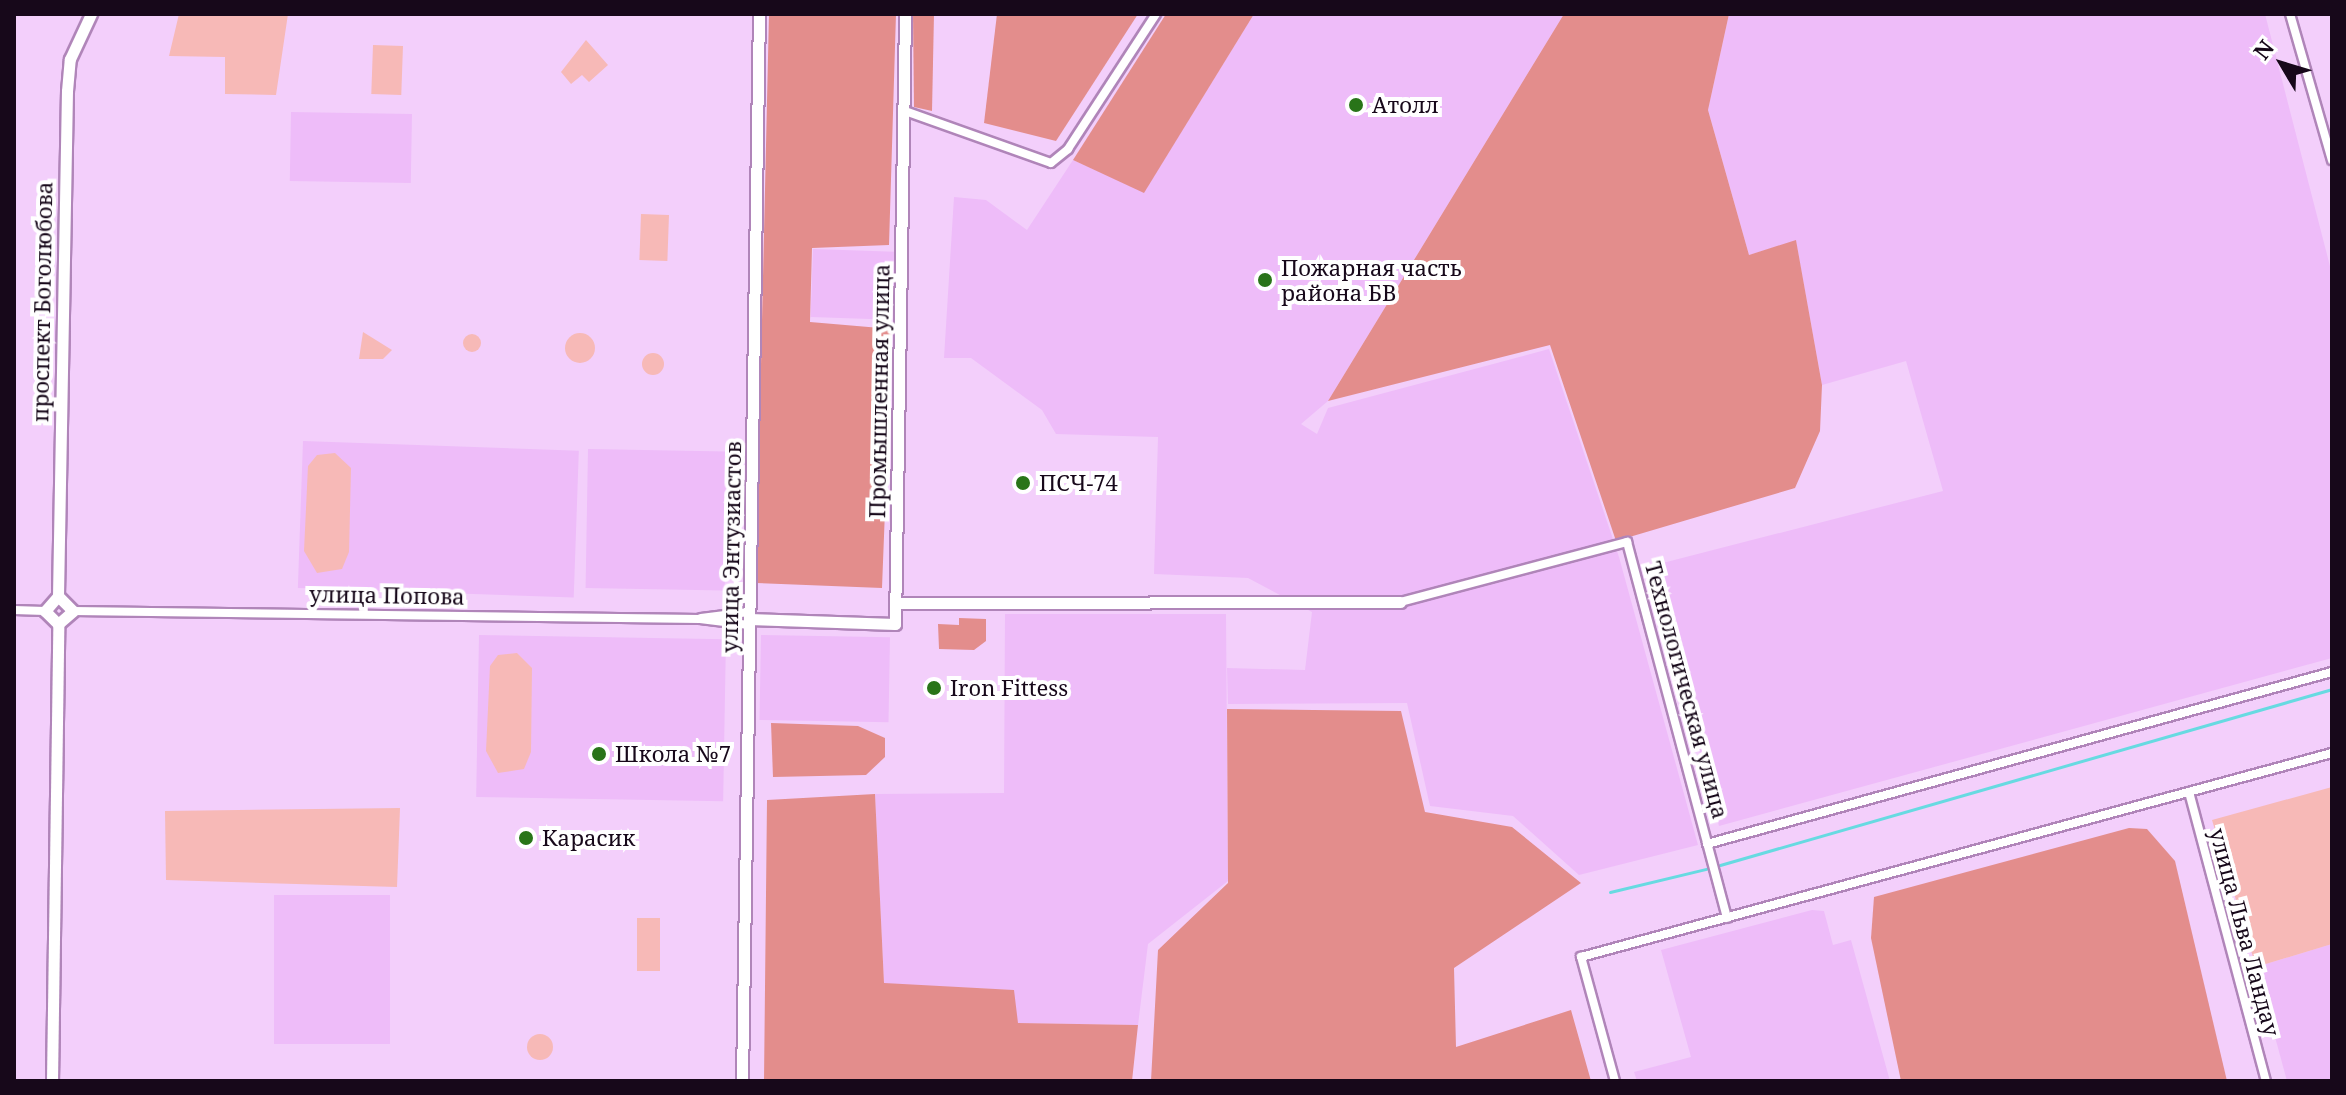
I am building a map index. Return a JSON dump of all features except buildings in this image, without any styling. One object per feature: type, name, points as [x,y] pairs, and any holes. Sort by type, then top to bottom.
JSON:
[{"type":"street","name":"проспект Боголюбова","points":[[58,596],[67,91],[70,59],[91,14]]},
{"type":"street","name":"улица Энтузиастов","points":[[742,1081],[759,14]]},
{"type":"street","name":"Промышленная улица","points":[[895,603],[905,14]]},
{"type":"street","points":[[905,111],[1051,163],[1068,149],[1156,14]]},
{"type":"street","points":[[2290,14],[2332,160]]},
{"type":"street","name":"Технологическая улица","points":[[895,603],[1400,602],[1627,542],[1707,844],[2332,672]]},
{"type":"street","points":[[45,611],[58,596],[73,611],[58,624]]},
{"type":"street","points":[[749,619],[895,624],[895,603]]},
{"type":"street","points":[[14,610],[45,611],[58,624],[52,1081]]},
{"type":"street","name":"улица Попова","points":[[73,611],[749,619]]},
{"type":"street","points":[[1615,1081],[1581,957],[2332,753]]},
{"type":"street","name":"улица Льва Ландау","points":[[2189,792],[2266,1081]]},
{"type":"street","points":[[1707,844],[1727,918]]},
{"type":"shaded area","points":[[179,14],[288,14],[276,95],[225,94],[225,57],[169,56]]},
{"type":"shaded area","points":[[769,14],[896,14],[889,245],[812,248],[810,322],[892,329],[882,588],[756,583]]},
{"type":"shaded area","points":[[913,14],[934,14],[932,111],[914,107]]},
{"type":"shaded area","points":[[997,14],[1138,14],[1056,141],[984,123]]},
{"type":"shaded area","points":[[1166,14],[1254,14],[1144,193],[1073,160]]},
{"type":"shaded area","points":[[1254,14],[1564,14],[1328,401],[1301,424],[1317,434],[1328,408],[1549,349],[1619,557],[1698,845],[1579,875],[1513,816],[1430,806],[1407,703],[1228,704],[1227,668],[1305,670],[1312,612],[1248,578],[1154,574],[1158,437],[1056,434],[1042,410],[971,358],[944,358],[954,197],[986,200],[1027,230],[1073,160],[1144,192]]},
{"type":"shaded area","points":[[1564,14],[1729,14],[1708,110],[1749,255],[1796,240],[1822,385],[1820,431],[1795,488],[1616,541],[1550,345],[1328,401]]},
{"type":"shaded area","points":[[1729,14],[2265,14],[2332,274],[2332,658],[1719,826],[1651,566],[1943,491],[1906,361],[1822,385],[1796,241],[1749,255],[1708,110]]},
{"type":"shaded area","points":[[586,40],[608,65],[589,82],[582,75],[571,84],[561,72]]},
{"type":"shaded area","points":[[373,45],[403,46],[401,95],[371,94]]},
{"type":"shaded area","points":[[291,112],[412,114],[411,183],[290,181]]},
{"type":"shaded area","points":[[641,214],[669,215],[667,261],[639,260]]},
{"type":"shaded area","points":[[813,249],[895,252],[893,320],[811,317]]},
{"type":"shaded area","points":[[363,332],[392,350],[383,359],[359,359]]},
{"type":"shaded area","points":[[580,333],[586,334],[594,342],[594,354],[586,362],[580,363],[574,362],[566,354],[565,348],[566,342],[574,334]]},
{"type":"shaded area","points":[[468,334],[476,334],[481,343],[479,350],[468,352],[463,347],[463,339]]},
{"type":"shaded area","points":[[653,353],[661,356],[664,364],[661,372],[653,375],[645,372],[642,364],[645,356]]},
{"type":"shaded area","points":[[303,441],[579,451],[574,598],[298,588]]},
{"type":"shaded area","points":[[588,449],[727,451],[725,590],[586,588]]},
{"type":"shaded area","points":[[335,453],[351,468],[349,552],[342,569],[317,573],[304,551],[308,466],[317,455]]},
{"type":"shaded area","points":[[1005,614],[1226,614],[1228,881],[1148,944],[1138,1025],[1017,1023],[1013,990],[884,984],[875,794],[1004,793]]},
{"type":"shaded area","points":[[959,618],[986,619],[986,641],[974,650],[939,649],[938,624],[959,625]]},
{"type":"shaded area","name":"Школа №7","points":[[479,635],[726,639],[723,801],[476,797]]},
{"type":"shaded area","points":[[761,635],[890,637],[888,722],[760,720]]},
{"type":"shaded area","points":[[517,653],[532,668],[531,752],[524,769],[498,773],[486,751],[490,666],[498,655]]},
{"type":"shaded area","points":[[1227,709],[1401,711],[1425,812],[1512,827],[1581,883],[1454,968],[1456,1047],[1571,1010],[1591,1081],[1151,1081],[1158,950],[1228,883]]},
{"type":"shaded area","points":[[771,723],[858,726],[885,738],[885,757],[866,775],[773,777]]},
{"type":"shaded area","points":[[2332,787],[2332,944],[2256,967],[2212,820]]},
{"type":"shaded area","points":[[875,794],[884,983],[1014,990],[1018,1023],[1138,1025],[1132,1081],[764,1081],[767,800]]},
{"type":"shaded area","points":[[400,808],[397,887],[166,880],[165,811]]},
{"type":"shaded area","points":[[2129,828],[2147,829],[2175,861],[2227,1081],[1901,1081],[1871,938],[1874,897]]},
{"type":"shaded area","points":[[274,895],[390,895],[390,1044],[274,1044]]},
{"type":"shaded area","points":[[1812,910],[1824,911],[1833,945],[1851,940],[1890,1081],[1637,1081],[1634,1072],[1691,1057],[1661,950]]},
{"type":"shaded area","points":[[637,918],[660,918],[660,971],[637,971]]},
{"type":"shaded area","points":[[2332,944],[2332,1081],[2287,1081],[2256,967]]},
{"type":"shaded area","points":[[540,1034],[549,1038],[553,1047],[549,1056],[540,1060],[531,1056],[527,1047],[531,1038]]},
{"type":"waterway","points":[[1720,865],[2332,689]]},
{"type":"waterway","points":[[1610,892],[1706,869]]},
{"type":"place","name":"Атолл","points":[[1356,105]]},
{"type":"place","name":"Пожарная часть района БВ","points":[[1265,280]]},
{"type":"place","name":"ПСЧ-74","points":[[1023,483]]},
{"type":"place","name":"Iron Fittess","points":[[934,688]]},
{"type":"place","name":"Школа №7","points":[[599,754]]},
{"type":"place","name":"Карасик","points":[[526,838]]}]
